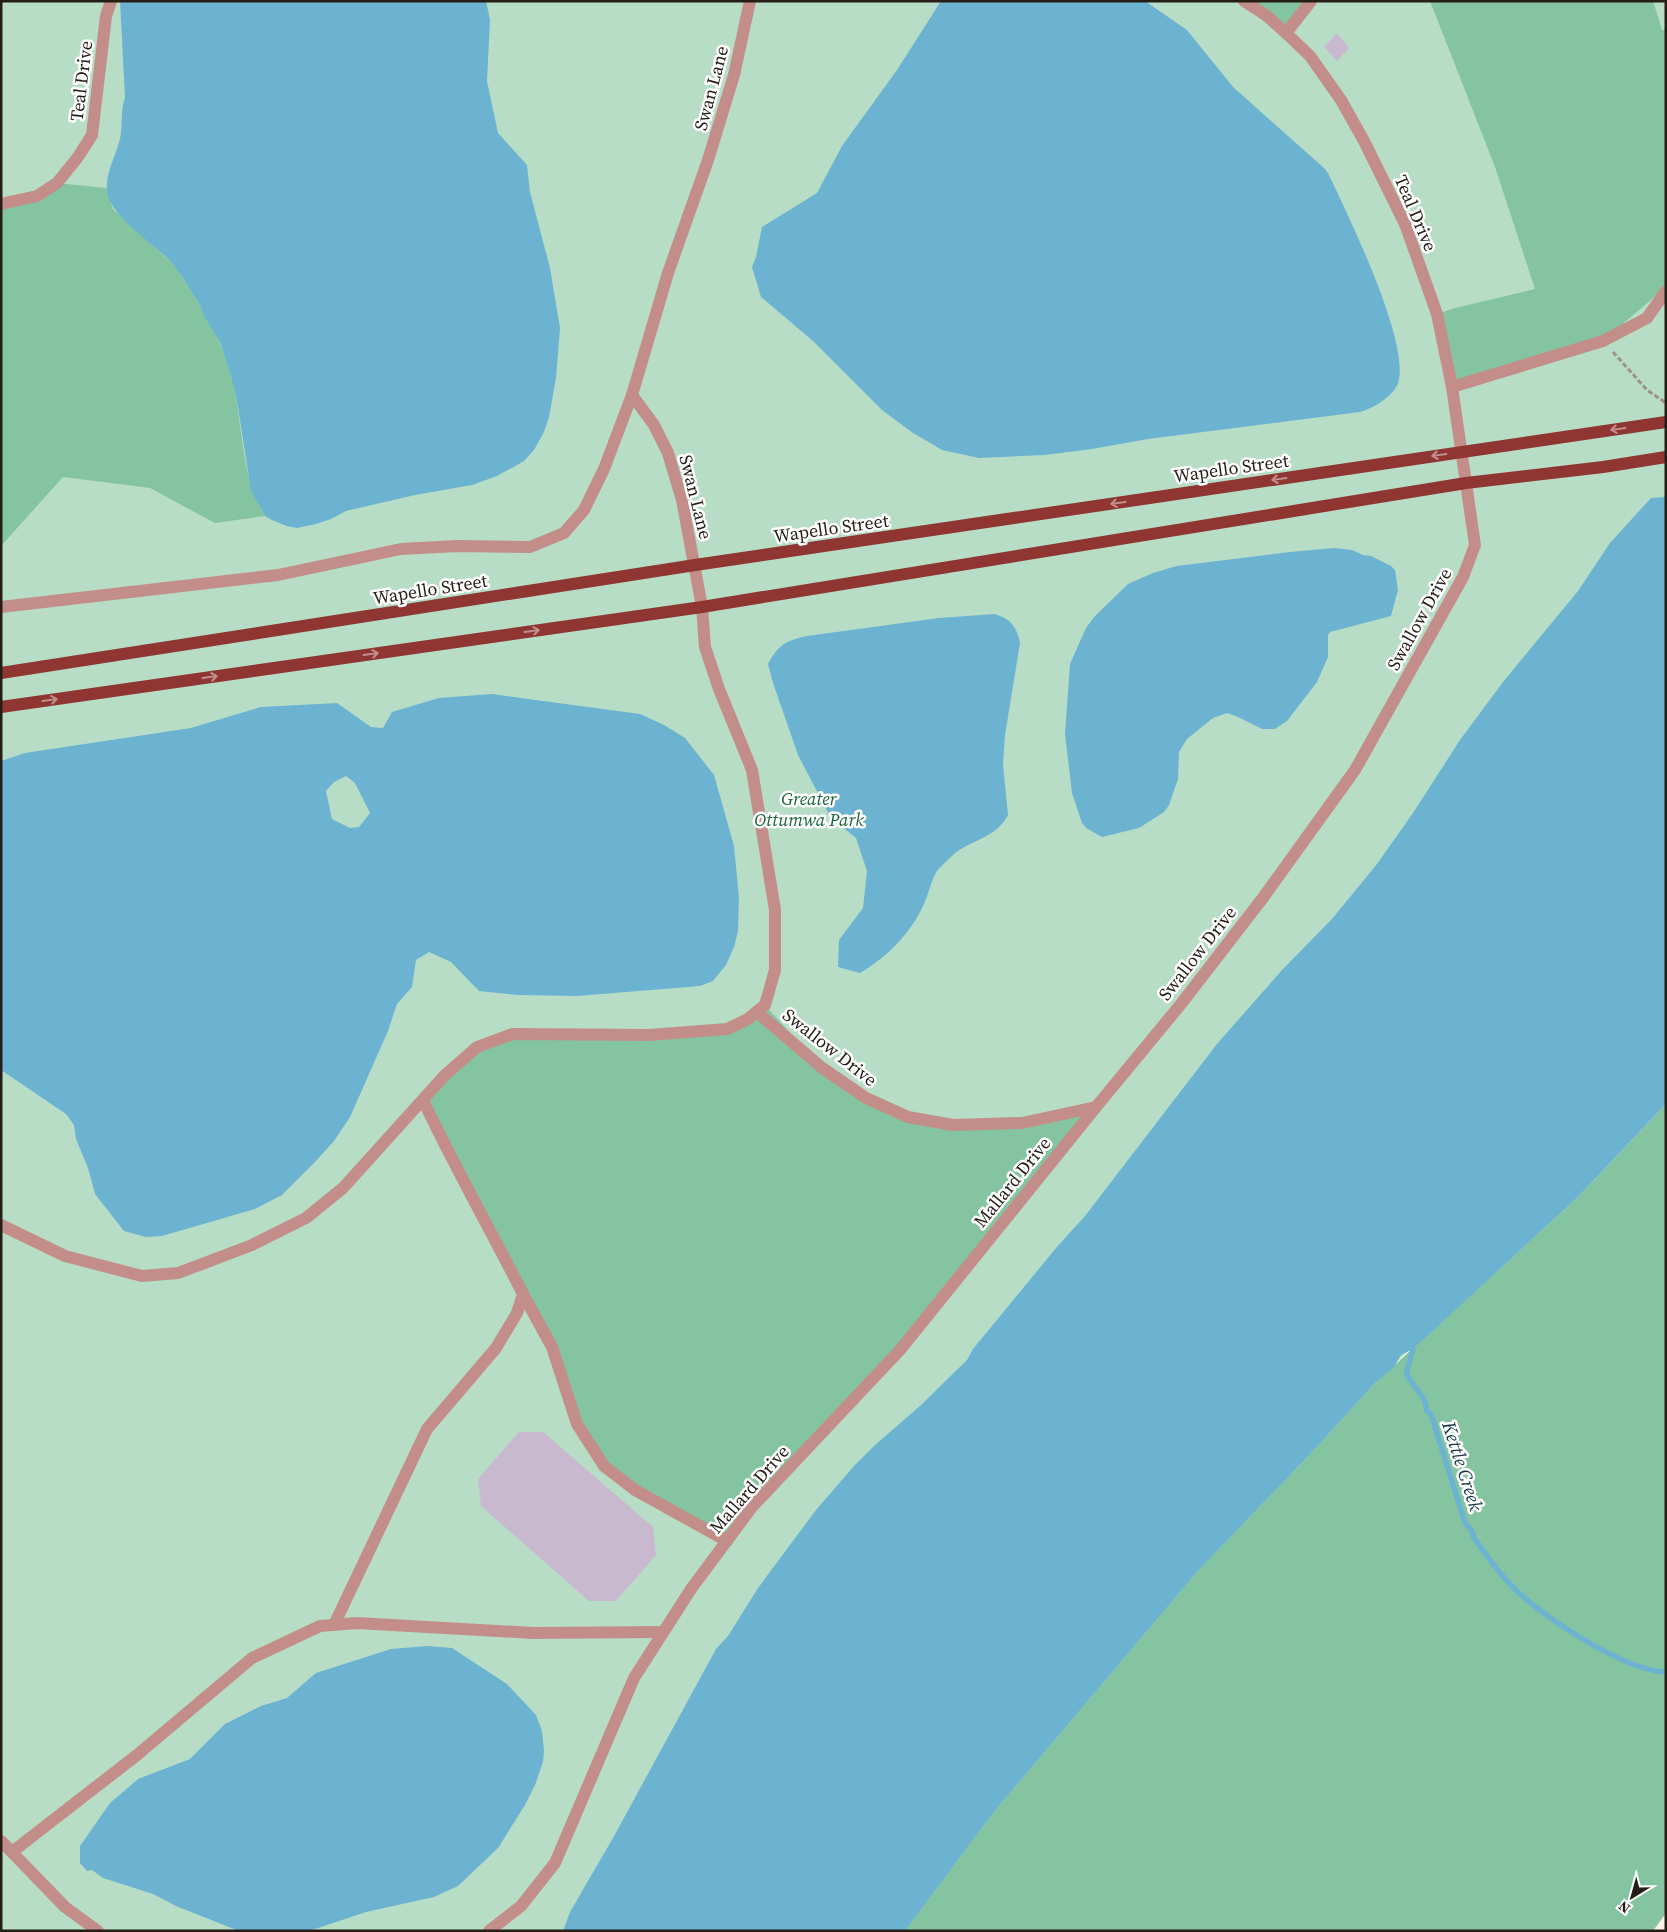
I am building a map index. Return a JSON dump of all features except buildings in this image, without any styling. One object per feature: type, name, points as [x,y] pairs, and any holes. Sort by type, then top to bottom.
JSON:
[{"type":"main road","name":"Wapello Street","points":[[1,673],[694,566],[1666,422]]},
{"type":"main road","points":[[1,707],[702,607],[1466,483],[1603,467],[1666,457]]},
{"type":"lane","name":"Teal Drive","points":[[1,204],[37,196],[57,183],[92,136],[106,16],[111,1]]},
{"type":"lane","name":"Swan Lane","points":[[750,1],[734,75],[708,160],[668,273],[632,395],[654,425],[668,454],[682,500],[702,607],[705,647],[719,689],[752,770],[775,910],[775,970],[765,1005],[757,1012]]},
{"type":"lane","name":"Teal Drive","points":[[1244,1],[1267,16],[1310,56],[1341,100],[1364,141],[1405,224],[1437,314],[1452,387],[1466,483]]},
{"type":"lane","points":[[1286,33],[1311,1]]},
{"type":"lane","points":[[1452,387],[1603,341],[1647,318],[1666,291]]},
{"type":"lane","points":[[1,607],[278,574],[401,549],[458,546],[530,547],[564,533],[584,510],[604,469],[632,395]]},
{"type":"lane","name":"Swallow Drive","points":[[757,1012],[821,1067],[866,1098],[908,1117],[953,1125],[1022,1123],[1096,1107],[1181,1004],[1250,914],[1355,770],[1463,577],[1475,545],[1466,483]]},
{"type":"lane","points":[[1,1225],[65,1256],[142,1276],[178,1273],[252,1245],[306,1218],[342,1188],[445,1075],[477,1047],[512,1034],[649,1035],[726,1029],[748,1019],[757,1012]]},
{"type":"lane","points":[[423,1100],[448,1153],[552,1347],[577,1424],[604,1466],[635,1490],[727,1541]]},
{"type":"lane","name":"Mallard Drive","points":[[489,1931],[521,1906],[555,1863],[634,1678],[691,1589],[752,1507],[900,1350],[1096,1107]]},
{"type":"lane","points":[[334,1625],[427,1429],[496,1348],[517,1314],[523,1294]]},
{"type":"lane","points":[[12,1852],[137,1755],[252,1658],[320,1626],[357,1623],[533,1633],[662,1632]]},
{"type":"lane","points":[[1,1842],[65,1907],[98,1931]]},
{"type":"path","points":[[1603,341],[1647,390],[1666,403]]},
{"type":"green space","name":"Greater Ottumwa Park","points":[[1,1],[1666,1],[1666,1101],[1375,1383],[905,1931],[1,1931]]},
{"type":"green space","points":[[1244,1],[1311,1],[1286,33]]},
{"type":"green space","points":[[1430,1],[1653,1],[1662,30],[1666,30],[1666,287],[1603,341],[1452,387],[1437,314],[1535,289],[1495,167]]},
{"type":"green space","points":[[57,183],[106,188],[113,209],[175,266],[202,309],[222,347],[231,375],[246,465],[257,500],[265,516],[215,523],[150,488],[63,477],[1,546],[1,204]]},
{"type":"green space","points":[[765,1005],[821,1067],[908,1117],[1022,1123],[1096,1107],[900,1350],[727,1541],[604,1466],[577,1424],[552,1347],[423,1100],[477,1047],[512,1034],[726,1029]]},
{"type":"green space","points":[[1666,1104],[1666,1913],[1653,1931],[905,1931],[993,1813],[1197,1572],[1314,1450],[1375,1383],[1577,1198]]},
{"type":"water","points":[[120,1],[486,1],[490,20],[487,81],[498,133],[527,165],[530,192],[550,268],[560,328],[556,378],[549,417],[544,432],[534,450],[524,461],[497,476],[472,485],[415,495],[346,511],[316,524],[297,528],[287,526],[265,516],[251,491],[237,401],[221,344],[186,282],[175,267],[116,211],[107,191],[109,171],[120,139],[125,98]]},
{"type":"water","points":[[941,1],[1145,1],[1187,30],[1233,87],[1328,173],[1362,246],[1387,310],[1400,364],[1398,383],[1392,393],[1376,405],[1360,412],[1148,439],[1045,455],[979,458],[942,450],[913,433],[882,410],[813,341],[761,297],[752,267],[762,227],[817,193],[842,146],[897,70]]},
{"type":"water","points":[[1666,497],[1666,1104],[1577,1198],[1413,1349],[1401,1355],[1394,1367],[1375,1383],[1314,1450],[1197,1572],[993,1813],[905,1931],[563,1931],[570,1912],[613,1838],[716,1649],[728,1636],[758,1588],[816,1510],[875,1445],[920,1406],[967,1360],[973,1349],[1056,1248],[1085,1216],[1217,1044],[1282,970],[1332,919],[1377,864],[1413,813],[1460,740],[1503,682],[1578,591],[1610,543],[1651,498]]},
{"type":"water","points":[[1334,548],[1352,550],[1371,556],[1395,570],[1398,590],[1391,616],[1330,632],[1328,635],[1328,657],[1317,682],[1287,721],[1275,729],[1262,729],[1227,713],[1213,718],[1187,739],[1179,752],[1178,779],[1169,805],[1164,812],[1139,828],[1102,837],[1086,828],[1082,823],[1072,793],[1065,734],[1070,664],[1086,628],[1094,617],[1128,584],[1153,573],[1177,566]]},
{"type":"water","points":[[995,614],[1005,618],[1012,624],[1017,632],[1020,643],[1005,735],[1003,765],[1008,815],[996,830],[958,851],[939,869],[918,916],[897,944],[860,973],[838,967],[839,940],[863,908],[867,871],[856,838],[831,818],[798,755],[768,664],[783,644],[807,636],[939,618]]},
{"type":"water","points":[[492,694],[640,714],[664,725],[685,738],[714,775],[734,846],[739,898],[738,931],[734,947],[726,965],[713,981],[700,986],[577,996],[518,995],[479,991],[451,962],[429,952],[416,960],[412,987],[397,1004],[388,1031],[350,1117],[334,1141],[282,1195],[255,1209],[162,1236],[146,1237],[124,1231],[95,1194],[88,1168],[76,1139],[74,1125],[66,1114],[1,1070],[1,761],[25,753],[191,728],[261,707],[337,703],[371,727],[383,728],[392,712],[439,698]],"holes":[[[346,776],[355,783],[370,813],[359,827],[350,828],[332,819],[326,791],[334,782]]]},
{"type":"water","points":[[427,1646],[452,1648],[507,1684],[536,1715],[542,1731],[543,1762],[535,1785],[525,1805],[498,1848],[458,1886],[434,1897],[366,1912],[309,1931],[239,1931],[176,1906],[153,1894],[103,1878],[92,1870],[87,1871],[80,1863],[80,1846],[110,1803],[138,1779],[190,1759],[225,1724],[261,1706],[287,1698],[316,1673],[391,1649]]},
{"type":"waterway","name":"Kettle Creek","points":[[1407,1346],[1413,1349],[1406,1374],[1425,1401],[1427,1411],[1431,1414],[1465,1523],[1495,1567],[1522,1596],[1582,1639],[1628,1662],[1648,1669],[1666,1672]]}]
